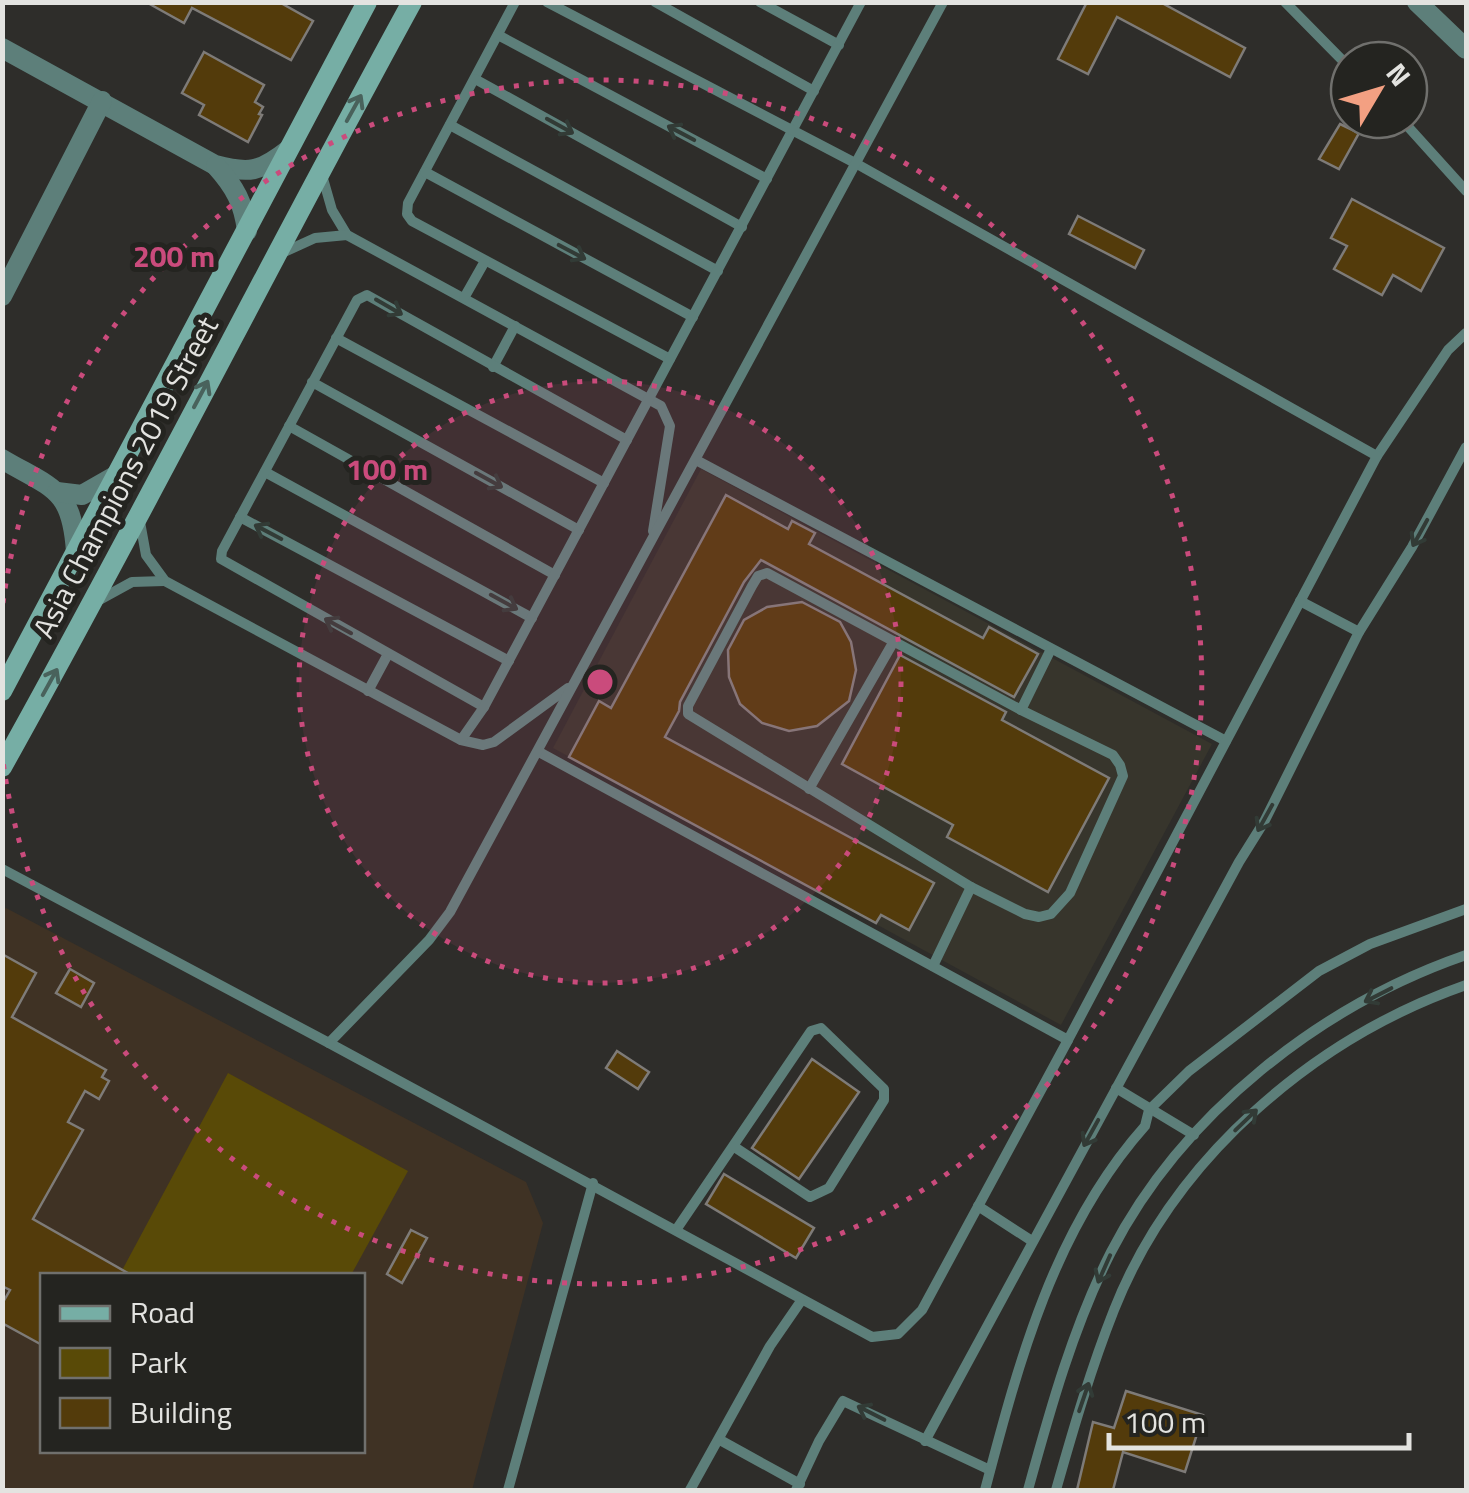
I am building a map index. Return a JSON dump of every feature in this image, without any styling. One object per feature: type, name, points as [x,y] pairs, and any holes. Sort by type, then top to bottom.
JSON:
[{"type":"main road","name":"Asia Champions 2019 Street","points":[[2,691],[367,2]]},
{"type":"main road","name":"Asia Champions 2019 Street","points":[[2,767],[91,609],[412,2]]},
{"type":"street","points":[[1417,2],[1459,42]]},
{"type":"street","points":[[2,48],[215,164],[244,172],[268,166],[290,149]]},
{"type":"street","points":[[2,296],[102,101]]},
{"type":"street","points":[[215,164],[244,208],[246,232]]},
{"type":"street","points":[[2,459],[57,492],[70,507],[76,552]]},
{"type":"street","points":[[57,492],[82,495],[117,475]]},
{"type":"lane","points":[[515,2],[408,203],[409,218],[670,359]]},
{"type":"lane","points":[[546,2],[856,164],[1377,456]]},
{"type":"lane","points":[[655,2],[814,91]]},
{"type":"lane","points":[[760,2],[839,45]]},
{"type":"lane","points":[[461,740],[509,661],[861,2]]},
{"type":"lane","points":[[329,1043],[444,922],[943,2]]},
{"type":"lane","points":[[1284,2],[1329,47]]},
{"type":"lane","points":[[498,36],[767,179]]},
{"type":"lane","points":[[1459,42],[1466,58]]},
{"type":"lane","points":[[474,79],[742,227]]},
{"type":"lane","points":[[450,126],[718,271]]},
{"type":"lane","points":[[1420,140],[1466,191]]},
{"type":"lane","points":[[321,168],[332,210],[347,235],[662,406],[670,426],[651,542]]},
{"type":"lane","points":[[425,172],[693,317]]},
{"type":"lane","points":[[273,261],[300,243],[347,235]]},
{"type":"lane","points":[[464,298],[485,261]]},
{"type":"lane","points":[[484,707],[224,562],[222,551],[288,426],[357,300],[367,295],[627,440]]},
{"type":"lane","points":[[493,367],[515,326]]},
{"type":"lane","points":[[4,873],[593,1184],[801,1301],[872,1337],[898,1334],[922,1310],[1377,456],[1448,350],[1466,333]]},
{"type":"lane","points":[[336,338],[604,483]]},
{"type":"lane","points":[[312,382],[579,530]]},
{"type":"lane","points":[[288,426],[555,575]]},
{"type":"lane","points":[[925,1440],[1238,862],[1264,822],[1359,632],[1412,547],[1466,447]]},
{"type":"lane","points":[[696,460],[1226,742]]},
{"type":"lane","points":[[265,472],[532,618]]},
{"type":"lane","points":[[143,506],[141,539],[154,569],[165,581],[461,740],[494,742],[570,686]]},
{"type":"lane","points":[[240,518],[509,661]]},
{"type":"lane","points":[[767,573],[1022,710],[1113,755],[1122,776],[1070,893],[1051,914],[1039,917],[971,887],[688,714],[688,706],[752,586],[758,576],[767,573]]},
{"type":"lane","points":[[91,609],[116,588],[132,582],[165,581]]},
{"type":"lane","points":[[1300,601],[1359,632]]},
{"type":"lane","points":[[810,790],[894,641]]},
{"type":"lane","points":[[1022,710],[1051,648]]},
{"type":"lane","points":[[368,690],[388,654]]},
{"type":"lane","points":[[539,752],[1068,1040]]},
{"type":"lane","points":[[933,966],[971,887]]},
{"type":"lane","points":[[985,1490],[1044,1293],[1082,1213],[1145,1126],[1149,1110],[1189,1071],[1319,971],[1391,935],[1466,909]]},
{"type":"lane","points":[[1028,1490],[1086,1308],[1111,1252],[1162,1172],[1248,1083],[1312,1030],[1434,966],[1466,954]]},
{"type":"lane","points":[[1056,1490],[1115,1308],[1183,1189],[1256,1112],[1327,1052],[1466,984]]},
{"type":"lane","points":[[676,1230],[811,1031],[821,1028],[884,1090],[884,1100],[829,1188],[821,1194],[810,1196],[733,1146]]},
{"type":"lane","points":[[1116,1088],[1194,1135]]},
{"type":"lane","points":[[508,1490],[593,1184]]},
{"type":"lane","points":[[978,1206],[1032,1241]]},
{"type":"lane","points":[[690,1490],[770,1346],[801,1301]]},
{"type":"lane","points":[[720,1440],[798,1487],[819,1441],[843,1401],[848,1401],[990,1470]]},
{"type":"shaded area","points":[[701,469],[1212,744],[1061,1025],[553,748]]},
{"type":"shaded area","points":[[6,908],[526,1182],[543,1223],[472,1490],[3,1490],[2,911]]},
{"type":"green space","points":[[228,1073],[408,1171],[352,1273],[121,1273]]},
{"type":"building","points":[[146,2],[279,2],[313,21],[291,60],[192,8],[184,23]]},
{"type":"building","points":[[1087,2],[1160,2],[1245,48],[1230,77],[1117,17],[1088,74],[1058,59]]},
{"type":"building","points":[[204,52],[264,85],[255,102],[263,107],[259,114],[262,115],[248,142],[199,115],[204,105],[182,93]]},
{"type":"building","points":[[1330,140],[1355,140],[1339,169],[1319,159]]},
{"type":"building","points":[[1352,199],[1444,248],[1421,291],[1393,275],[1382,295],[1334,269],[1347,246],[1331,238]]},
{"type":"building","points":[[1078,216],[1144,250],[1135,268],[1069,234]]},
{"type":"building","points":[[726,495],[788,529],[792,521],[815,533],[809,544],[983,638],[989,627],[1038,654],[1014,697],[761,560],[744,582],[680,702],[665,737],[934,883],[909,930],[881,915],[876,923],[569,757],[599,701],[611,708]]},
{"type":"building","points":[[802,602],[840,622],[851,642],[856,670],[849,701],[817,726],[789,731],[762,723],[740,704],[729,677],[728,650],[744,620],[767,607]]},
{"type":"building","points":[[900,655],[1006,712],[1002,720],[1109,778],[1048,892],[947,837],[953,825],[842,764]]},
{"type":"building","points":[[2,954],[36,973],[12,1017],[106,1070],[102,1077],[109,1081],[99,1099],[85,1091],[68,1122],[83,1130],[33,1219],[128,1273],[40,1273],[40,1344],[2,1323],[2,1304],[10,1290],[2,1286]]},
{"type":"building","points":[[70,969],[94,983],[81,1007],[56,993]]},
{"type":"building","points":[[617,1051],[649,1072],[638,1089],[606,1068]]},
{"type":"building","points":[[812,1059],[859,1092],[799,1179],[752,1148]]},
{"type":"building","points":[[724,1174],[814,1228],[796,1258],[706,1204]]},
{"type":"building","points":[[411,1230],[427,1238],[402,1283],[387,1274]]},
{"type":"building","points":[[1126,1391],[1203,1415],[1185,1472],[1123,1452],[1113,1490],[1077,1490],[1093,1422],[1114,1428]]}]
